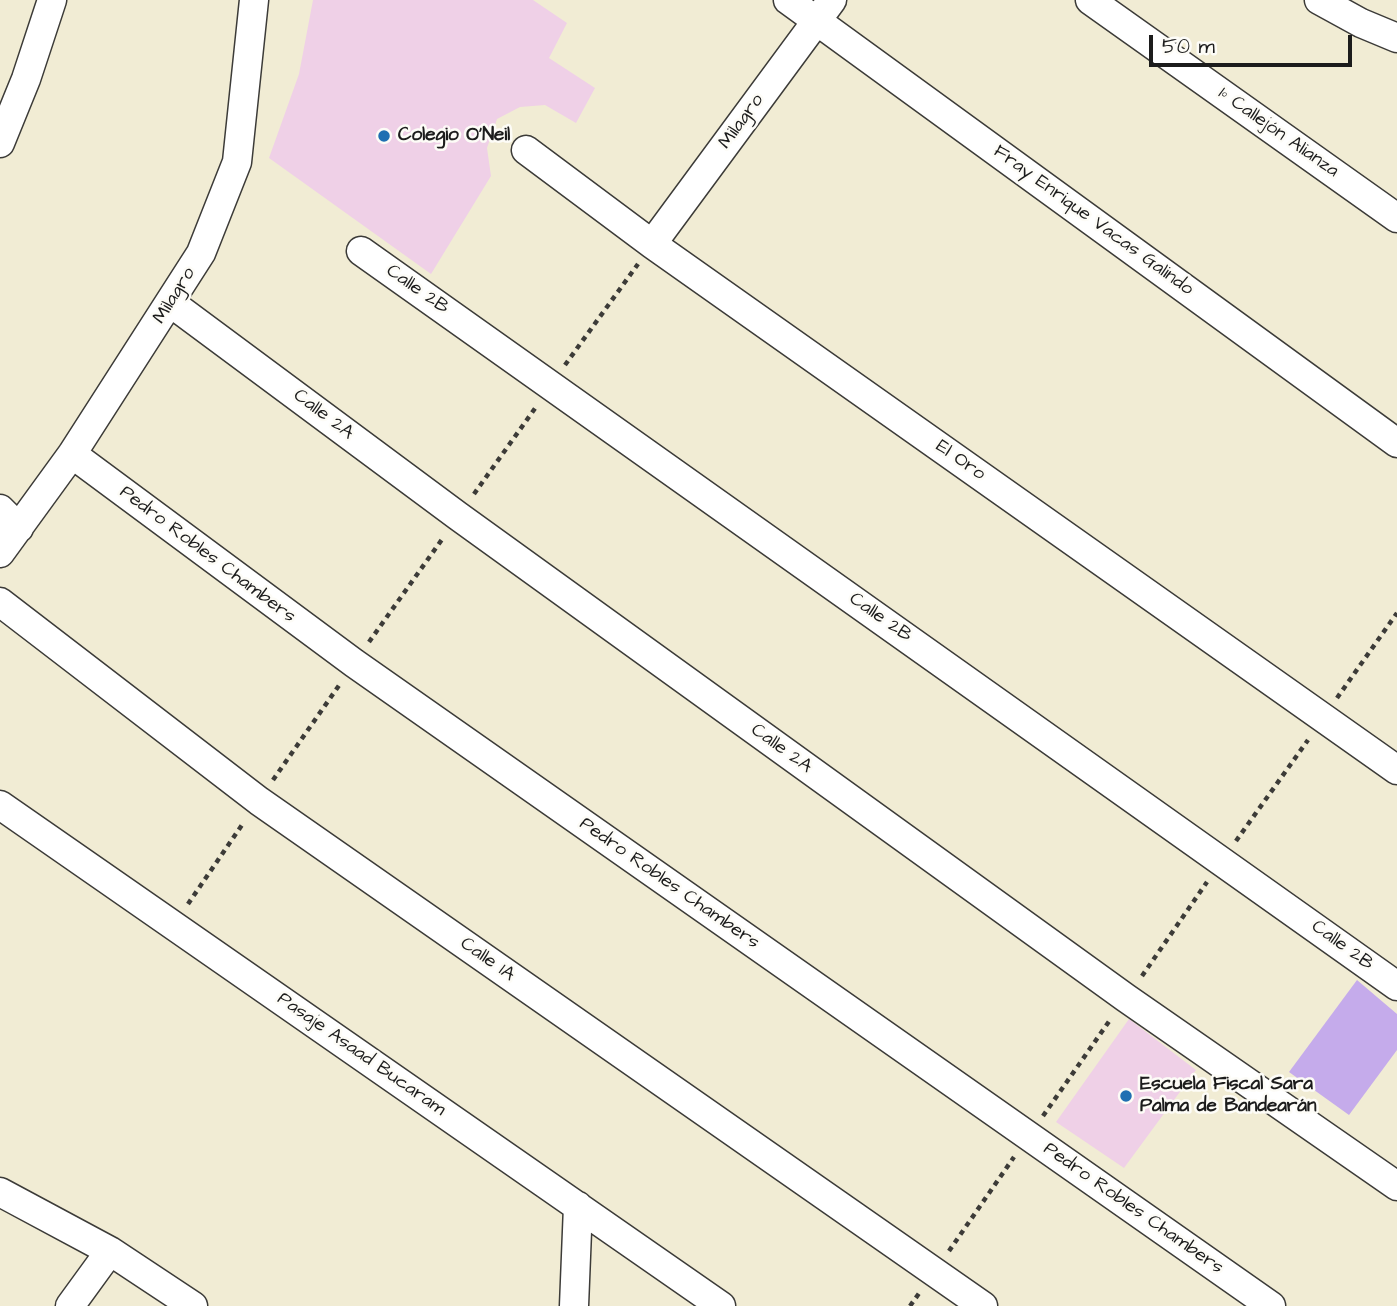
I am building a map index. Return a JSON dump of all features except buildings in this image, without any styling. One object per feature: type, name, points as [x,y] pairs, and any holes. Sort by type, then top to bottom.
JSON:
[{"type":"street","points":[[0,143],[26,79],[52,0]]},
{"type":"street","name":"Milagro","points":[[0,553],[9,518],[72,454],[201,253],[237,162],[254,0]]},
{"type":"street","name":"Fray Enrique Vacas Galindo","points":[[788,0],[824,10],[1397,443]]},
{"type":"street","name":"1º Callejón Alianza","points":[[1090,0],[1397,218]]},
{"type":"street","points":[[1319,0],[1361,23],[1397,38]]},
{"type":"street","name":"Milagro","points":[[652,244],[824,10]]},
{"type":"street","name":"El Oro","points":[[526,150],[652,244],[1397,770]]},
{"type":"street","name":"Calle 2B","points":[[361,251],[1397,986]]},
{"type":"street","name":"Calle 2A","points":[[171,303],[458,516],[1126,998],[1397,1186]]},
{"type":"street","name":"Pedro Robles Chambers","points":[[72,454],[354,663],[1271,1306]]},
{"type":"street","name":"Calle 1A","points":[[0,602],[259,801],[984,1306]]},
{"type":"street","name":"Pasaje Asaad Bucaram","points":[[0,805],[721,1306]]},
{"type":"street","points":[[0,1192],[110,1251],[193,1306]]},
{"type":"street","points":[[574,1306],[578,1206]]},
{"type":"street","points":[[70,1306],[110,1251]]},
{"type":"path","points":[[173,925],[354,663],[652,244]]},
{"type":"path","points":[[910,1306],[1397,613]]},
{"type":"shaded area","name":"Colegio O'Neil","points":[[313,0],[533,0],[567,23],[549,58],[595,88],[576,123],[545,105],[520,107],[497,119],[487,148],[491,176],[431,274],[269,158],[299,74]]},
{"type":"shaded area","name":"Escuela Fiscal Sara Palma de Bandearán","points":[[1129,1019],[1196,1070],[1124,1168],[1056,1122]]},
{"type":"place","name":"Colegio O'Neil","points":[[384,136]]},
{"type":"place","name":"Escuela Fiscal Sara Palma de Bandearán","points":[[1126,1096]]}]
